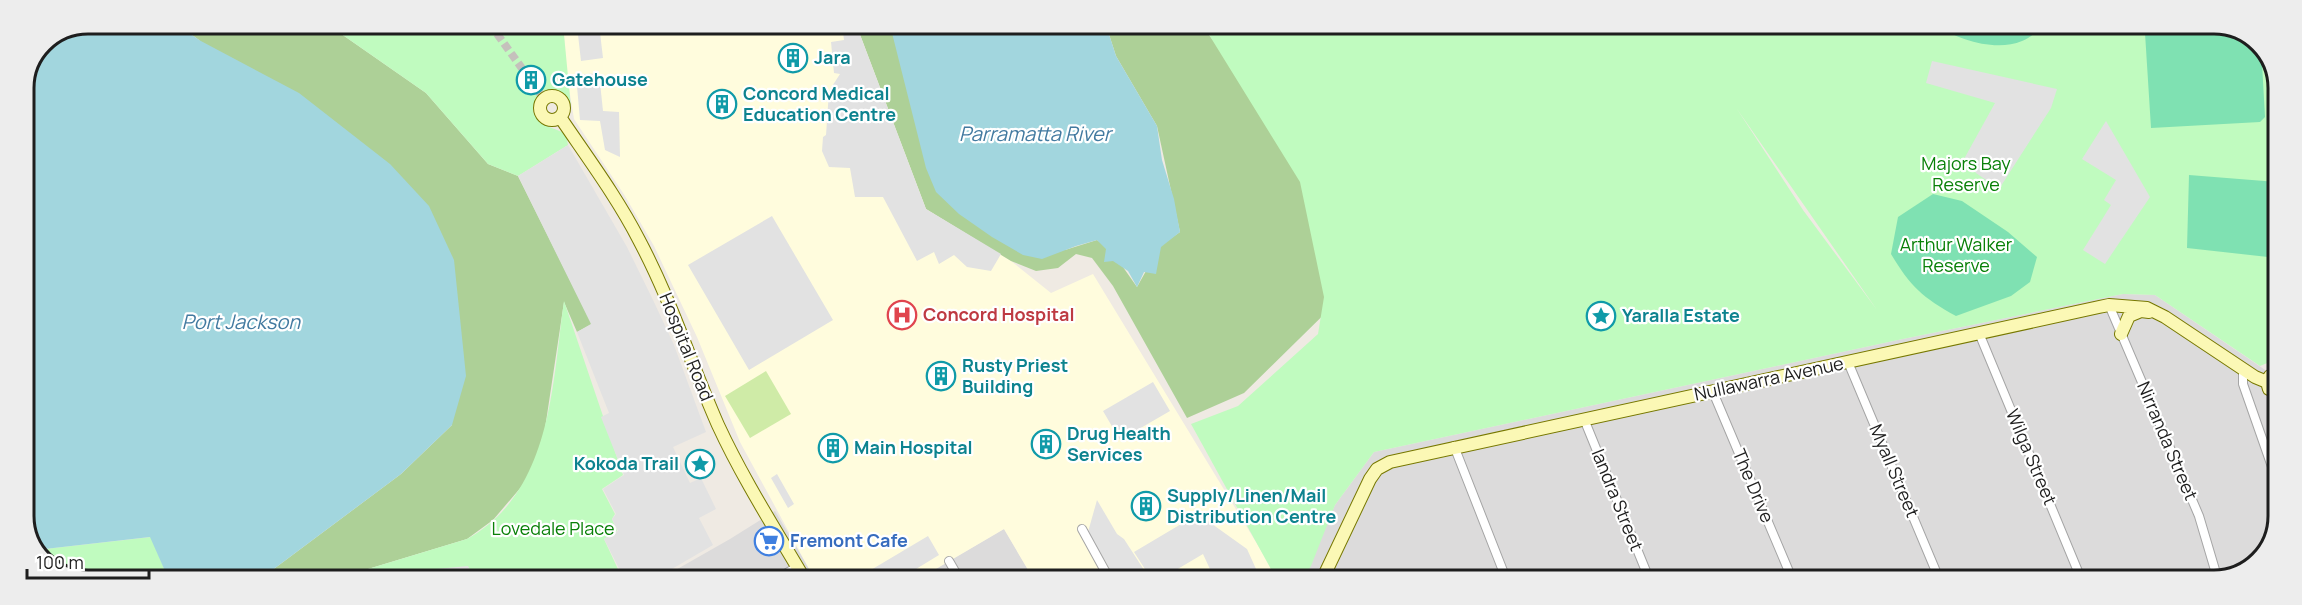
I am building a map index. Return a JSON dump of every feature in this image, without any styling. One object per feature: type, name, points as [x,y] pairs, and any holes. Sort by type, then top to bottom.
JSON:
[{"type":"main road","name":"Hospital Road","points":[[560,117],[613,194],[640,242],[666,295],[708,402],[731,451],[799,570]]},
{"type":"main road","name":"Nullawarra Avenue","points":[[1327,570],[1373,474],[1390,462],[1454,446],[2109,305],[2141,307],[2156,312],[2243,369],[2267,382]]},
{"type":"main road","points":[[2121,334],[2129,316],[2141,311],[2156,312]]},
{"type":"street","name":"Nirranda Street","points":[[2109,305],[2199,516],[2214,570]]},
{"type":"street","name":"Wilga Street","points":[[1979,333],[2077,570]]},
{"type":"street","name":"Myall Street","points":[[1848,362],[1935,570]]},
{"type":"street","points":[[2243,369],[2243,384],[2268,455]]},
{"type":"street","name":"The Drive","points":[[1713,392],[1788,570]]},
{"type":"street","name":"Iandra Street","points":[[1584,419],[1646,570]]},
{"type":"street","points":[[1454,446],[1503,570]]},
{"type":"street","points":[[1082,529],[1105,570]]},
{"type":"street","points":[[949,561],[954,570]]},
{"type":"street","points":[[792,570],[797,567]]},
{"type":"shaded area","name":"Concord Hospital","points":[[564,34],[860,34],[926,209],[1011,261],[1051,293],[1093,274],[1273,570],[1028,570],[1004,529],[934,570],[810,570],[740,442],[697,337],[654,246],[625,196],[574,119],[567,76]]},
{"type":"shaded area","points":[[578,34],[600,34],[603,58],[581,61]]},
{"type":"shaded area","points":[[843,34],[860,34],[926,209],[1001,254],[991,271],[967,267],[954,255],[939,264],[934,252],[917,261],[883,197],[855,197],[850,168],[829,167],[822,151],[823,137],[826,135],[829,91],[840,74],[834,73],[831,42],[844,40]]},
{"type":"shaded area","points":[[1932,61],[2057,89],[2051,108],[1999,189],[1976,173],[1964,159],[1995,103],[1926,83]]},
{"type":"shaded area","points":[[599,73],[603,111],[619,112],[620,157],[605,150],[600,121],[580,120],[576,75]]},
{"type":"shaded area","points":[[2106,121],[2150,197],[2105,264],[2083,250],[2111,205],[2104,200],[2116,180],[2082,159]]},
{"type":"shaded area","points":[[568,145],[627,247],[674,345],[706,432],[673,447],[690,483],[701,478],[716,509],[699,518],[713,545],[670,570],[620,570],[604,539],[618,531],[612,519],[616,514],[603,489],[624,475],[601,417],[609,413],[577,332],[591,324],[518,176]]},
{"type":"shaded area","points":[[772,216],[833,320],[749,370],[688,265]]},
{"type":"shaded area","points":[[2123,294],[2155,295],[2268,372],[2268,517],[2258,547],[2241,563],[2231,568],[2214,570],[1306,570],[1335,505],[1374,452]]},
{"type":"shaded area","points":[[1153,382],[1170,411],[1120,440],[1103,411]]},
{"type":"shaded area","points":[[777,474],[794,504],[788,508],[771,478]]},
{"type":"shaded area","points":[[1097,500],[1117,534],[1124,539],[1144,570],[1110,570],[1088,532]]},
{"type":"shaded area","points":[[775,511],[810,570],[676,570]]},
{"type":"shaded area","points":[[1198,514],[1247,549],[1256,570],[1210,570],[1203,554],[1176,570],[1146,570],[1134,552]]},
{"type":"shaded area","points":[[1004,529],[1028,570],[934,570]]},
{"type":"shaded area","points":[[928,536],[939,555],[914,570],[871,570]]},
{"type":"shaded area","points":[[468,566],[470,570],[433,570]]},
{"type":"green space","points":[[191,34],[341,34],[426,93],[488,164],[518,176],[592,324],[577,332],[564,302],[544,435],[532,470],[522,486],[493,520],[467,539],[366,570],[272,570],[401,474],[452,425],[199,40]]},
{"type":"green space","points":[[341,34],[564,34],[571,108],[564,96],[557,90],[542,93],[533,106],[534,114],[539,121],[566,134],[568,145],[518,176],[488,164],[426,93]]},
{"type":"green space","points":[[860,34],[912,34],[1065,250],[1097,240],[1111,250],[1137,287],[1160,246],[1180,232],[1157,126],[1116,56],[1109,34],[1208,34],[1281,125],[1356,283],[1244,393],[1187,418],[1113,286],[1092,258],[1076,254],[1058,268],[1036,271],[1011,261],[926,209]]},
{"type":"green space","name":"Yaralla Estate","points":[[1209,34],[2214,34],[2234,39],[2247,46],[2258,58],[2266,78],[2268,363],[2260,366],[2155,295],[2123,294],[1898,340],[1374,452],[1335,505],[1308,570],[1271,570],[1191,424],[1238,406],[1318,334],[1324,297],[1300,182]],"holes":[[[1737,109],[1877,310],[1803,210]]]},
{"type":"green space","points":[[1953,34],[2034,34],[2025,40],[2001,45],[1978,43]]},
{"type":"green space","points":[[2145,34],[2224,36],[2241,42],[2258,58],[2262,66],[2265,117],[2260,122],[2151,128]]},
{"type":"green space","points":[[2189,175],[2267,181],[2267,257],[2187,248]]},
{"type":"green space","name":"Arthur Walker Reserve","points":[[1933,194],[1962,201],[2008,232],[2037,257],[2030,282],[2011,296],[1956,316],[1918,290],[1891,254],[1898,217]]},
{"type":"green space","name":"Lovedale Place","points":[[564,301],[623,475],[602,489],[615,514],[612,519],[617,531],[604,539],[618,570],[366,570],[467,539],[495,519],[516,494],[532,465],[543,434],[556,367]]},
{"type":"green space","points":[[766,371],[791,414],[750,438],[725,396]]},
{"type":"green space","points":[[151,537],[165,570],[71,568],[55,559],[46,549]]},
{"type":"water","name":"Port Jackson","points":[[88,34],[191,34],[299,93],[390,164],[429,206],[454,260],[466,376],[452,425],[401,474],[272,570],[165,570],[150,537],[46,549],[39,537],[35,520],[34,88],[39,68],[50,50],[68,39]]},
{"type":"water","name":"Parramatta River","points":[[892,34],[1109,34],[1116,56],[1157,126],[1162,160],[1174,199],[1180,232],[1161,247],[1156,274],[1144,272],[1137,287],[1128,271],[1113,261],[1104,262],[1106,249],[1097,240],[1042,259],[1023,255],[959,214],[936,192],[926,168]]},
{"type":"tunnel","points":[[497,34],[544,99]]},
{"type":"place","name":"Jara","points":[[793,58]]},
{"type":"place","name":"Gatehouse","points":[[531,80]]},
{"type":"place","name":"Concord Medical Education Centre","points":[[722,104]]},
{"type":"place","name":"Concord Hospital","points":[[902,315]]},
{"type":"place","name":"Yaralla Estate","points":[[1601,316]]},
{"type":"place","name":"Rusty Priest Building","points":[[941,376]]},
{"type":"place","name":"Drug Health Services","points":[[1046,444]]},
{"type":"place","name":"Main Hospital","points":[[833,448]]},
{"type":"place","name":"Kokoda Trail","points":[[700,464]]},
{"type":"place","name":"Supply/Linen/Mail Distribution Centre","points":[[1146,506]]},
{"type":"place","name":"Fremont Cafe","points":[[769,541]]},
{"type":"park label","name":"Majors Bay Reserve","points":[[1966,174]]}]
